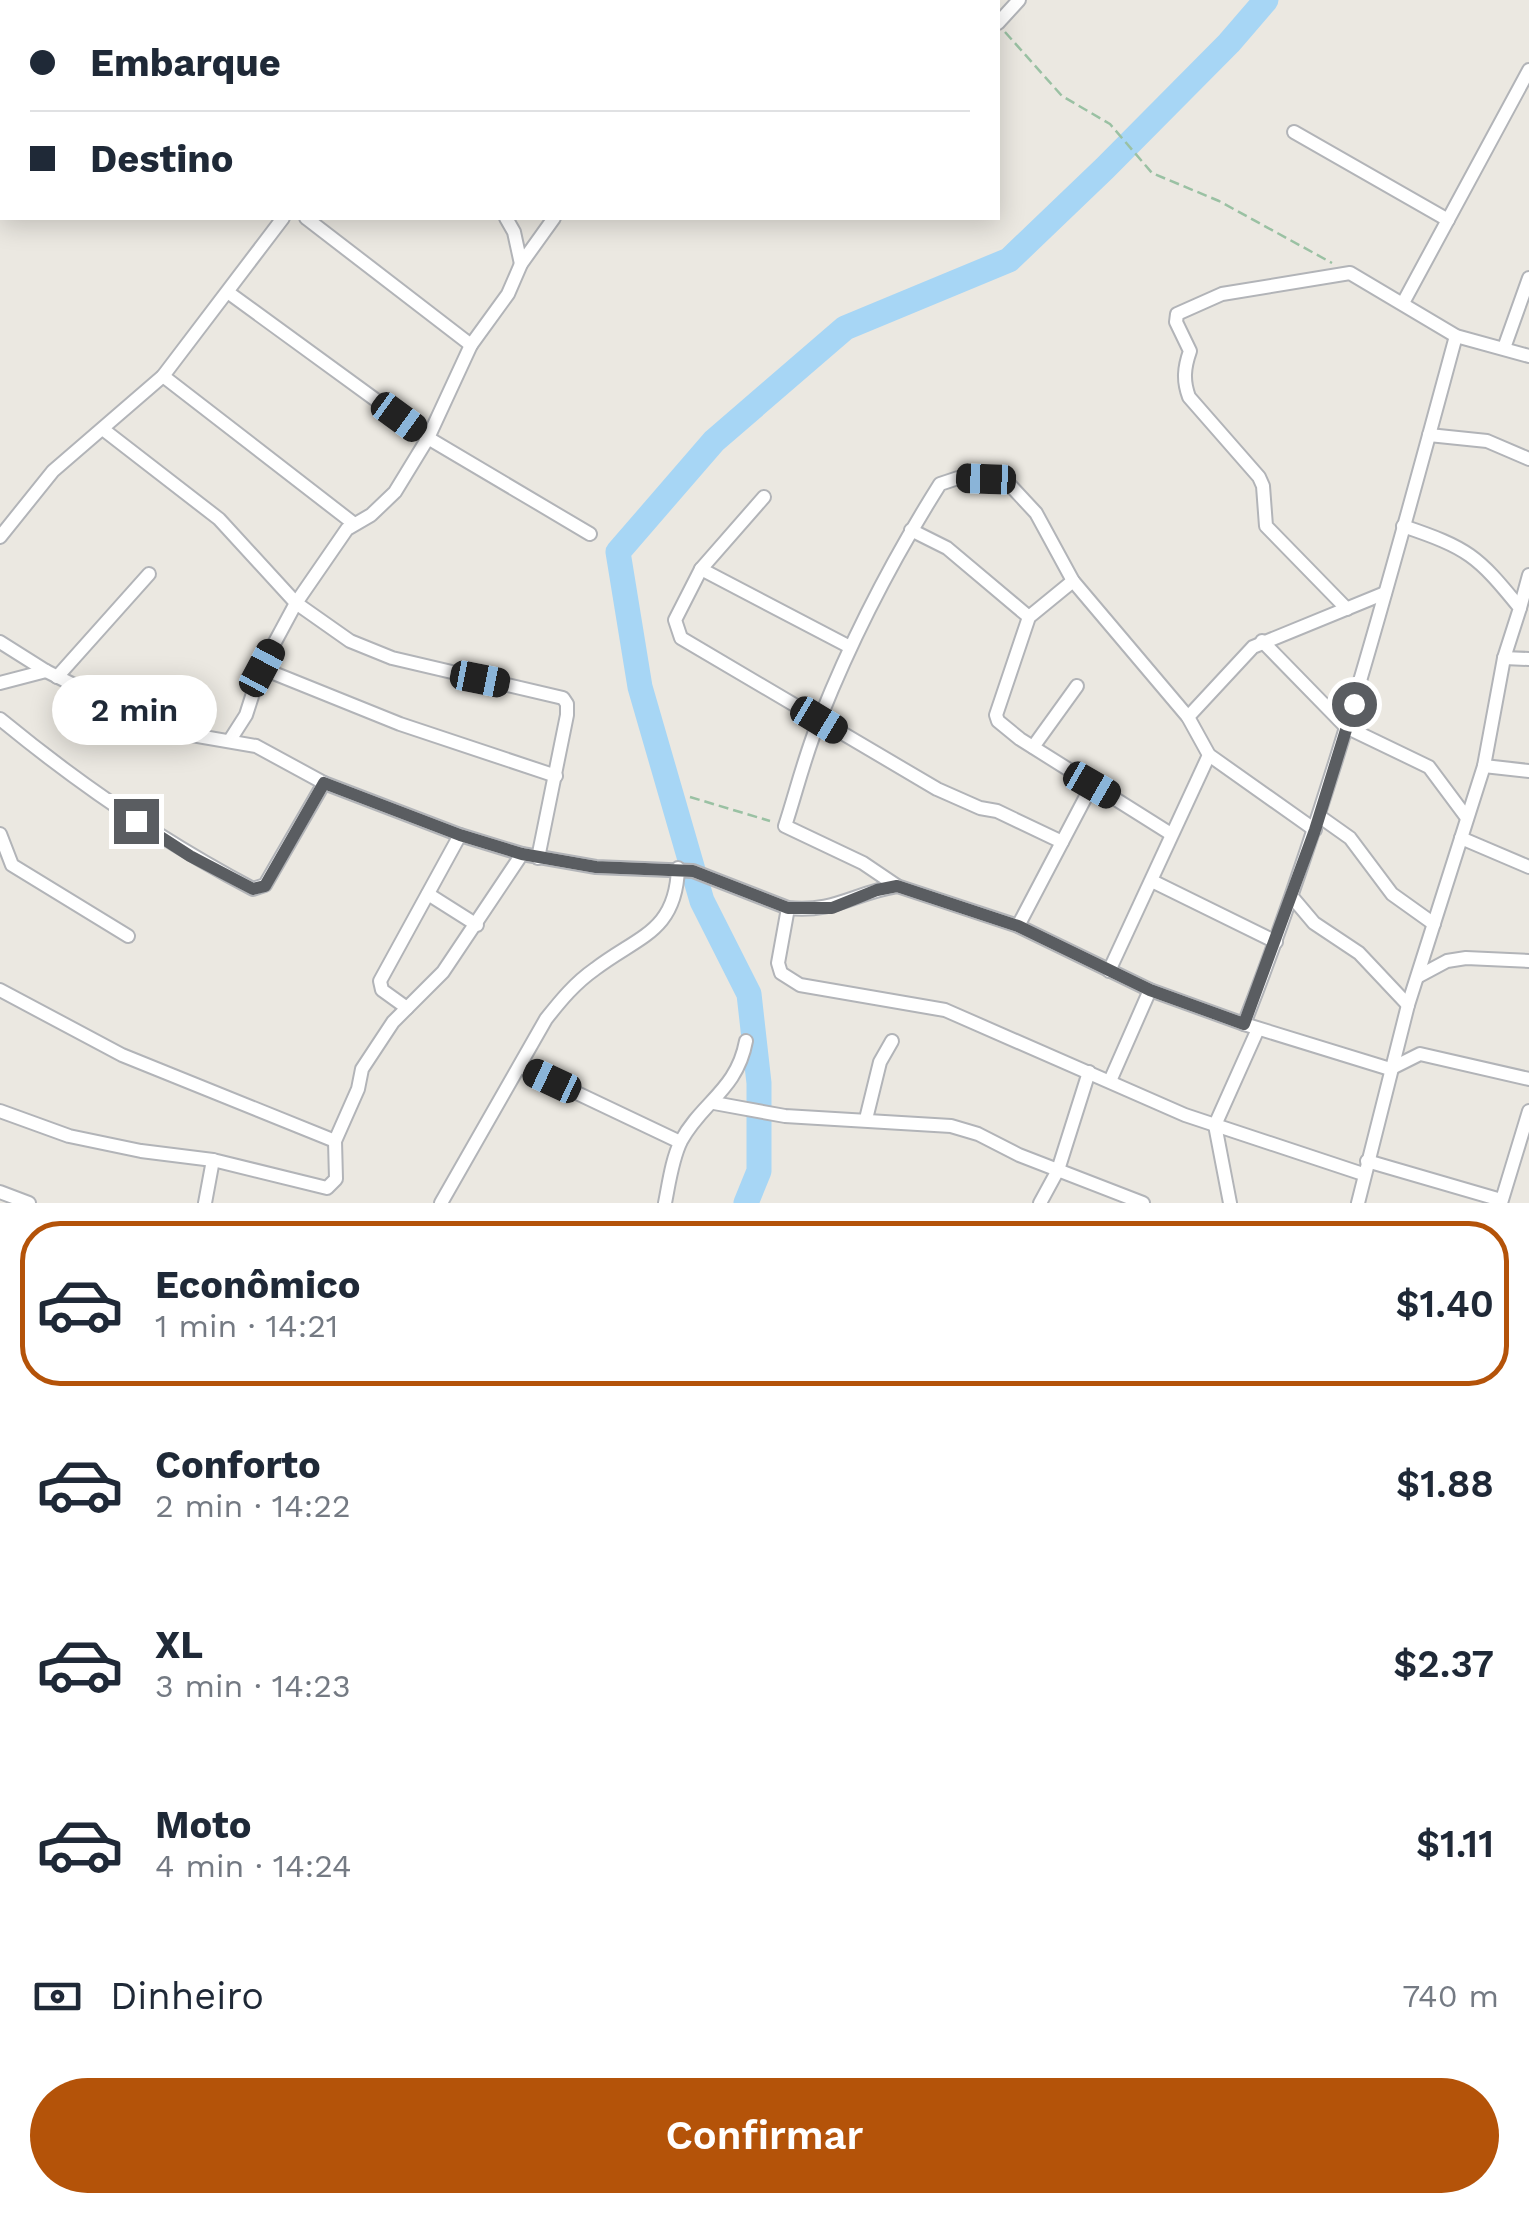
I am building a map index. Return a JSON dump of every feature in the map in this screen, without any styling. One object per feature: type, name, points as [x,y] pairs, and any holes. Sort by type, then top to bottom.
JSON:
[{"type":"street","points":[[1000,21],[1019,0]]},
{"type":"street","points":[[1403,303],[1529,70]]},
{"type":"street","points":[[1294,132],[1448,220]]},
{"type":"street","points":[[0,537],[53,471],[163,376],[283,220]]},
{"type":"street","points":[[309,220],[471,345]]},
{"type":"street","points":[[507,220],[521,264]]},
{"type":"street","points":[[230,740],[246,716],[262,668],[296,604],[353,523],[372,515],[395,492],[428,438],[471,345],[508,294],[521,264],[553,220]]},
{"type":"street","points":[[1347,609],[1266,526],[1259,476],[1189,397],[1184,384],[1190,351],[1176,322],[1182,310],[1222,294],[1350,273],[1456,336],[1529,356]]},
{"type":"street","points":[[1504,348],[1529,278]]},
{"type":"street","points":[[229,293],[428,438],[590,534]]},
{"type":"street","points":[[1244,1024],[1317,823],[1456,336]]},
{"type":"street","points":[[163,376],[353,523]]},
{"type":"street","points":[[104,430],[219,518],[296,604],[350,641],[392,658],[563,698],[567,714],[538,858]]},
{"type":"street","points":[[1429,435],[1487,441],[1529,459]]},
{"type":"street","points":[[1434,924],[1392,894],[1350,838],[1317,823],[1209,755],[1188,717],[1073,581],[1036,512],[1010,486],[972,478],[940,484],[911,530],[850,647],[819,720],[785,826],[863,863],[897,886],[1018,926],[1150,990],[1244,1024],[1390,1069],[1420,1054],[1529,1079]]},
{"type":"street","points":[[764,498],[701,569],[674,620],[682,638],[936,789],[980,808],[997,810],[1062,842]]},
{"type":"street","points":[[1403,526],[1466,550],[1486,566],[1520,608]]},
{"type":"street","points":[[911,530],[947,548],[1029,617]]},
{"type":"street","points":[[701,569],[850,647]]},
{"type":"street","points":[[0,684],[52,674],[149,574]]},
{"type":"street","points":[[1358,1203],[1408,1005],[1484,766],[1504,658],[1529,575]]},
{"type":"street","points":[[1073,581],[1029,617],[996,715],[998,721],[1171,834]]},
{"type":"street","points":[[1188,717],[1262,642],[1385,594]]},
{"type":"street","points":[[0,642],[52,674],[148,722],[192,735],[256,746],[324,783],[460,835],[522,854],[596,867],[678,868],[788,908],[832,908],[897,886]]},
{"type":"street","points":[[1262,642],[1346,726],[1429,767],[1467,818]]},
{"type":"street","points":[[1504,658],[1529,659]]},
{"type":"street","points":[[262,668],[400,724],[556,776]]},
{"type":"street","points":[[1034,746],[1077,686]]},
{"type":"street","points":[[246,716],[256,746]]},
{"type":"street","points":[[0,718],[110,804],[190,856],[253,889],[265,886],[324,783]]},
{"type":"street","points":[[1109,971],[1209,755]]},
{"type":"street","points":[[1484,766],[1529,771]]},
{"type":"street","points":[[1018,926],[1092,785]]},
{"type":"street","points":[[0,834],[12,865],[128,936]]},
{"type":"street","points":[[407,1008],[382,990],[380,982],[460,835]]},
{"type":"street","points":[[1461,838],[1529,867]]},
{"type":"street","points":[[0,1111],[68,1136],[214,1160],[328,1188],[336,1179],[336,1141],[354,1102],[362,1069],[394,1022],[443,972],[522,854]]},
{"type":"street","points":[[441,1203],[546,1019],[568,992],[596,968],[643,938],[671,910],[678,896],[678,868]]},
{"type":"street","points":[[1152,880],[1276,942]]},
{"type":"street","points":[[428,894],[477,925]]},
{"type":"street","points":[[1292,897],[1314,923],[1359,953],[1408,1005]]},
{"type":"street","points":[[788,908],[778,963],[781,973],[800,985],[945,1010],[1215,1125],[1365,1168],[1501,1202],[1525,1143],[1529,1111]]},
{"type":"street","points":[[1419,976],[1447,960],[1529,961]]},
{"type":"street","points":[[0,990],[122,1054],[336,1141]]},
{"type":"street","points":[[1110,1082],[1150,990]]},
{"type":"street","points":[[1230,1203],[1215,1125],[1258,1028]]},
{"type":"street","points":[[665,1203],[680,1142],[736,1072],[746,1041]]},
{"type":"street","points":[[866,1119],[880,1062],[892,1041]]},
{"type":"street","points":[[520,1066],[680,1142]]},
{"type":"street","points":[[1040,1203],[1058,1170],[1088,1072]]},
{"type":"street","points":[[714,1103],[785,1116],[951,1126],[1144,1203]]},
{"type":"street","points":[[205,1203],[214,1160]]},
{"type":"street","points":[[0,1192],[29,1203]]},
{"type":"path","points":[[1000,26],[1020,53],[1062,96],[1110,124],[1152,172],[1219,200],[1350,273]]},
{"type":"path","points":[[690,797],[785,826]]},
{"type":"waterway","points":[[746,1203],[759,1171],[759,1083],[749,994],[702,901],[640,687],[618,552],[714,441],[845,328],[1009,260],[1229,43],[1266,0]]},
{"type":"route","points":[[136,821],[190,856],[253,889],[265,886],[324,783],[460,835],[522,854],[596,867],[693,871],[788,908],[832,908],[858,896],[897,886],[1018,926],[1150,990],[1244,1024],[1315,830],[1354,704]]}]
